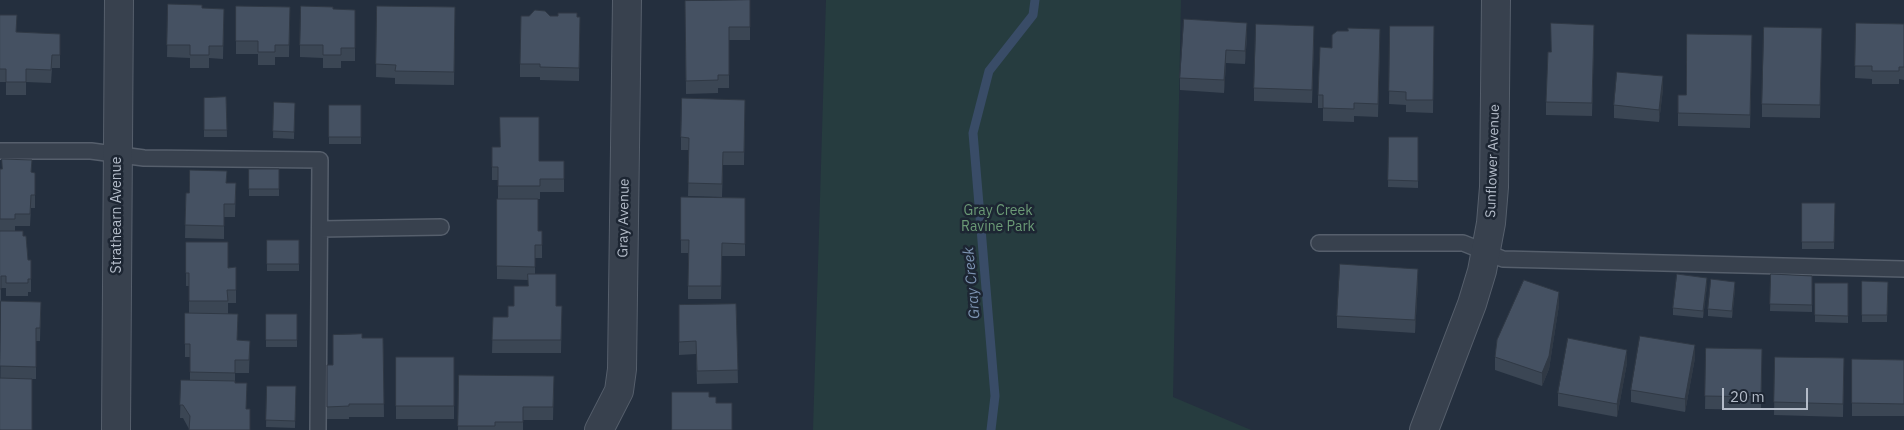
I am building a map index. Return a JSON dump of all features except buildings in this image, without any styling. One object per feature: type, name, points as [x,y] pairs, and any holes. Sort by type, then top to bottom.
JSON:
[{"type":"street","name":"Strathearn Avenue","points":[[116,430],[119,0]]},
{"type":"street","name":"Gray Avenue","points":[[599,430],[619,391],[622,369],[627,0]]},
{"type":"street","name":"Sunflower Avenue","points":[[1424,430],[1472,304],[1486,252],[1491,224],[1494,187],[1496,0]]},
{"type":"lane","points":[[0,151],[91,152],[144,158],[320,160],[318,430]]},
{"type":"lane","points":[[320,229],[441,227]]},
{"type":"lane","points":[[1319,242],[1463,243],[1503,259],[1904,269]]},
{"type":"green space","name":"Gray Creek Ravine Park","points":[[826,0],[1181,0],[1173,397],[1251,430],[813,430]]},
{"type":"waterway","name":"Gray Creek","points":[[991,430],[995,396],[973,133],[989,71],[1033,15],[1035,0]]}]
